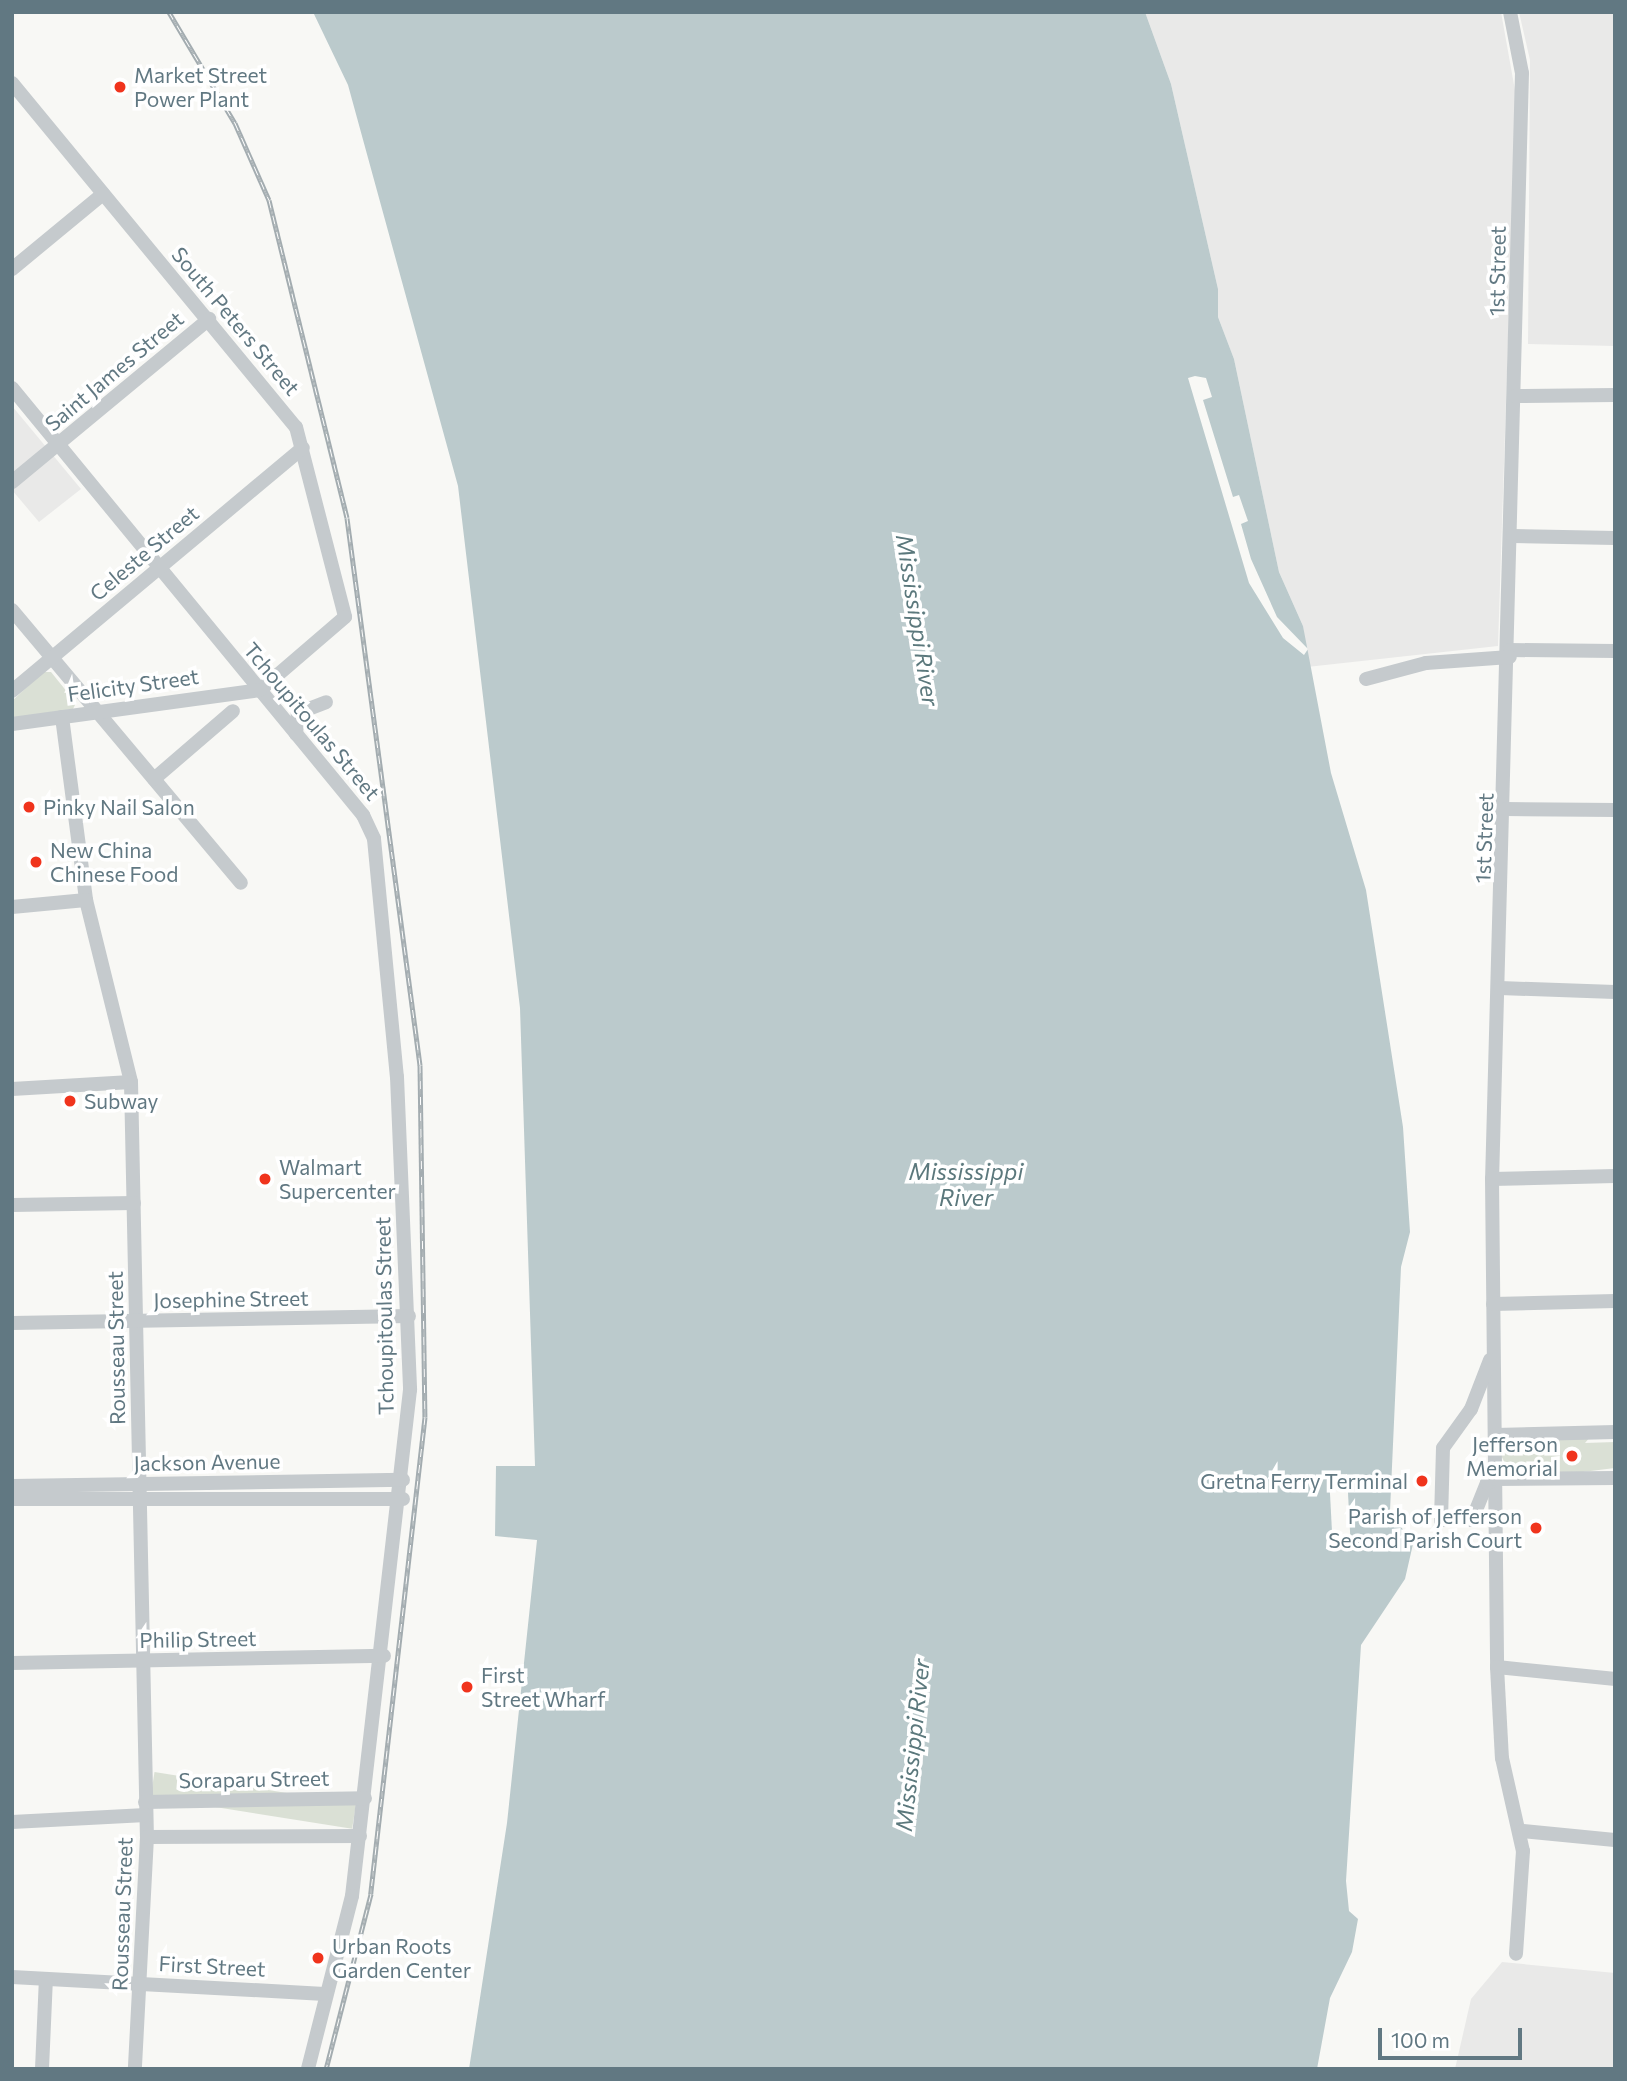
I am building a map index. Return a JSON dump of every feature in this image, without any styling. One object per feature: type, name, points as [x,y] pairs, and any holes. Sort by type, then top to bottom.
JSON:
[{"type":"street","name":"1st Street","points":[[1510,12],[1522,73],[1506,809],[1492,1179],[1497,1667],[1502,1758],[1522,1831],[1516,1954]]},
{"type":"street","name":"South Peters Street","points":[[12,83],[296,427],[344,610],[340,624],[260,690]]},
{"type":"street","points":[[12,270],[103,194]]},
{"type":"street","name":"Saint James Street","points":[[12,482],[209,319]]},
{"type":"street","name":"Tchoupitoulas Street","points":[[12,388],[296,734],[373,833],[397,1077],[409,1316],[403,1480],[384,1656],[352,1896],[308,2069]]},
{"type":"street","points":[[1515,396],[1615,395]]},
{"type":"street","name":"Celeste Street","points":[[12,691],[303,448]]},
{"type":"street","points":[[1513,536],[1615,538]]},
{"type":"street","points":[[12,610],[241,883]]},
{"type":"street","points":[[1366,680],[1426,663],[1510,654],[1615,652]]},
{"type":"street","name":"Felicity Street","points":[[12,724],[96,710],[260,690]]},
{"type":"street","points":[[296,734],[298,713],[326,702]]},
{"type":"street","points":[[153,779],[233,711]]},
{"type":"street","name":"Rousseau Street","points":[[62,717],[86,900],[131,1082],[146,1837],[142,1983],[135,2069]]},
{"type":"street","points":[[1506,809],[1615,810]]},
{"type":"street","points":[[12,907],[86,900]]},
{"type":"street","points":[[1500,988],[1615,992]]},
{"type":"street","points":[[12,1088],[131,1082]]},
{"type":"street","points":[[1492,1179],[1615,1176]]},
{"type":"street","points":[[12,1205],[134,1203]]},
{"type":"street","points":[[1493,1304],[1615,1301]]},
{"type":"street","name":"Josephine Street","points":[[12,1323],[409,1316]]},
{"type":"street","points":[[1494,1351],[1471,1409],[1443,1448],[1441,1520],[1472,1520],[1487,1483],[1496,1479],[1615,1478]]},
{"type":"street","points":[[1496,1436],[1615,1432]]},
{"type":"street","name":"Jackson Avenue","points":[[12,1499],[403,1480]]},
{"type":"street","name":"Jackson Avenue","points":[[12,1486],[402,1499]]},
{"type":"street","name":"Philip Street","points":[[12,1664],[384,1656]]},
{"type":"street","points":[[1497,1667],[1615,1679]]},
{"type":"street","name":"Soraparu Street","points":[[12,1822],[145,1809],[365,1798]]},
{"type":"street","points":[[1522,1831],[1615,1840]]},
{"type":"street","points":[[146,1837],[360,1836]]},
{"type":"street","name":"First Street","points":[[12,1977],[325,1994]]},
{"type":"street","points":[[42,2069],[46,1979]]},
{"type":"shaded area","points":[[1145,12],[1501,12],[1516,96],[1498,646],[1307,667],[1303,626],[1279,572],[1234,359],[1218,317],[1218,289],[1171,84]]},
{"type":"shaded area","points":[[1519,12],[1615,12],[1615,346],[1528,344],[1530,60]]},
{"type":"shaded area","points":[[12,406],[81,489],[39,522],[12,490]]},
{"type":"shaded area","points":[[43,672],[51,672],[76,703],[73,709],[12,718],[12,701]]},
{"type":"shaded area","points":[[1524,1436],[1519,1443],[1591,1436],[1585,1443],[1615,1442],[1615,1468],[1550,1476],[1555,1470],[1524,1469],[1511,1476],[1500,1453],[1509,1439]]},
{"type":"shaded area","points":[[155,1772],[356,1804],[352,1829],[151,1797]]},
{"type":"shaded area","points":[[1502,1962],[1615,1973],[1615,2069],[1455,2069],[1471,1999]]},
{"type":"water","name":"Mississippi River","points":[[313,12],[1145,12],[1171,84],[1218,289],[1218,317],[1234,359],[1279,572],[1303,626],[1331,773],[1366,890],[1403,1127],[1410,1232],[1401,1267],[1390,1511],[1413,1544],[1405,1579],[1361,1645],[1346,1881],[1349,1911],[1358,1919],[1352,1952],[1330,1998],[1317,2069],[469,2069],[507,1823],[537,1540],[495,1536],[496,1466],[535,1466],[520,1008],[458,486],[348,85]]},
{"type":"pier","points":[[1188,378],[1206,378],[1212,397],[1203,400],[1233,497],[1239,495],[1248,521],[1241,524],[1251,559],[1277,617],[1308,649],[1304,655],[1283,638],[1249,583]]},
{"type":"pier","points":[[1347,1474],[1350,1540],[1332,1541],[1329,1475]]},
{"type":"railway","points":[[169,12],[235,123],[269,200],[347,518],[420,1065],[425,1417],[371,1894],[326,2069]]},
{"type":"place","name":"Market Street Power Plant","points":[[120,87]]},
{"type":"place","name":"Pinky Nail Salon","points":[[29,807]]},
{"type":"place","name":"New China Chinese Food","points":[[36,862]]},
{"type":"place","name":"Subway","points":[[70,1101]]},
{"type":"place","name":"Walmart Supercenter","points":[[265,1179]]},
{"type":"place","name":"Jefferson Memorial","points":[[1572,1456]]},
{"type":"place","name":"Gretna Ferry Terminal","points":[[1422,1481]]},
{"type":"place","name":"Parish of Jefferson Second Parish Court","points":[[1536,1528]]},
{"type":"place","name":"First Street Wharf","points":[[467,1687]]},
{"type":"place","name":"Urban Roots Garden Center","points":[[318,1958]]}]
